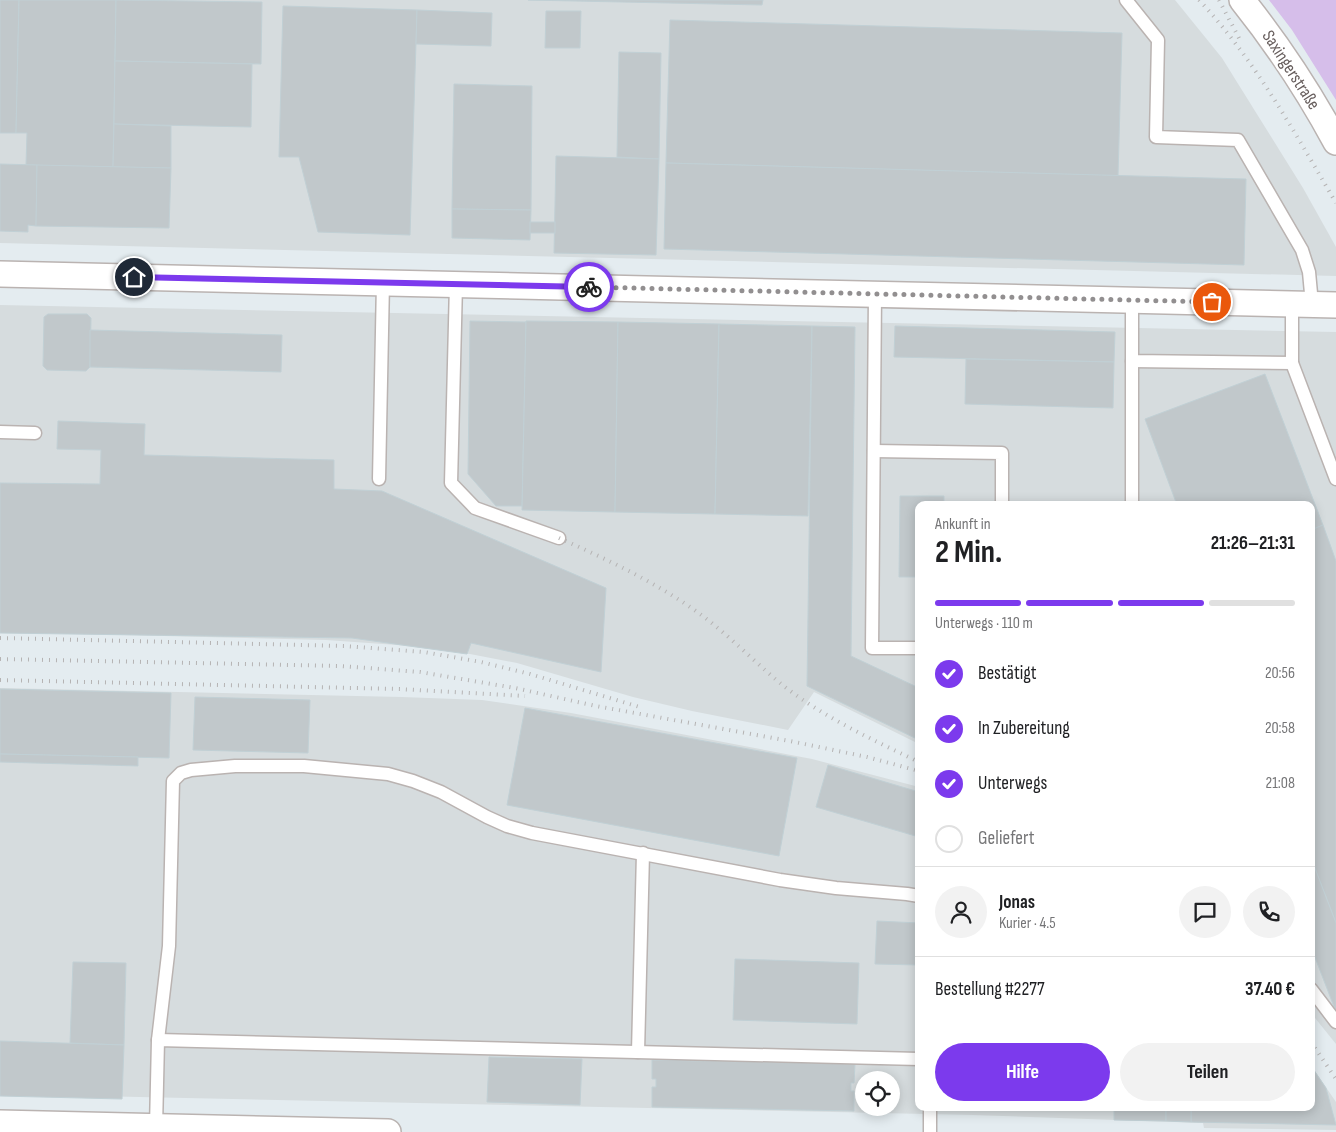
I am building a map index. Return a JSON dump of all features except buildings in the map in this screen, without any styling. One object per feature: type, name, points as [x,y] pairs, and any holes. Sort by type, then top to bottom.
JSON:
[{"type":"street","name":"Saxingerstraße","points":[[1242,0],[1295,72],[1336,142]]},
{"type":"street","points":[[0,274],[1314,304]]},
{"type":"street","points":[[0,1124],[82,1129],[156,1127],[388,1132]]},
{"type":"lane","points":[[1126,0],[1158,40],[1156,137],[1238,140],[1302,250],[1309,272],[1314,304],[1292,363],[1336,479]]},
{"type":"lane","points":[[379,479],[383,282]]},
{"type":"lane","points":[[456,284],[451,483],[475,508],[559,538]]},
{"type":"lane","points":[[875,294],[872,648],[915,648]]},
{"type":"lane","points":[[1132,300],[1132,501]]},
{"type":"lane","points":[[1132,361],[1292,363]]},
{"type":"lane","points":[[0,432],[35,432]]},
{"type":"lane","points":[[874,451],[1002,453],[1002,501]]},
{"type":"lane","points":[[156,1127],[158,1040],[169,946],[173,781],[181,774],[191,770],[235,766],[304,766],[388,774],[413,780],[441,792],[507,826],[532,833],[780,880],[836,888],[915,895]]},
{"type":"lane","points":[[638,1052],[643,853]]},
{"type":"lane","points":[[1315,993],[1336,1022]]},
{"type":"lane","points":[[158,1040],[915,1059]]},
{"type":"lane","points":[[930,1111],[930,1132]]},
{"type":"shaded area","points":[[0,0],[1175,0],[1222,58],[1303,188],[1336,247],[1336,276],[0,243]]},
{"type":"shaded area","points":[[1269,0],[1336,0],[1336,100],[1292,30]]},
{"type":"shaded area","points":[[0,305],[1336,332],[1336,1044],[1315,1018],[1315,501],[915,501],[915,742],[814,692],[788,730],[633,697],[517,663],[470,654],[397,645],[326,640],[0,632]]},
{"type":"shaded area","points":[[0,688],[482,700],[571,713],[812,759],[915,786],[915,1111],[1315,1111],[1315,1071],[1336,1102],[1336,1130],[1204,1128],[1203,1123],[900,1113],[900,1071],[855,1071],[855,1112],[0,1094]]},
{"type":"railway","points":[[1199,0],[1256,72],[1336,203]]},
{"type":"railway","points":[[1219,0],[1240,40]]},
{"type":"railway","points":[[559,538],[659,587],[714,625],[780,683],[812,706],[883,745],[915,760]]},
{"type":"railway","points":[[0,638],[344,646],[424,652],[481,662],[530,674],[643,708]]},
{"type":"railway","points":[[0,659],[341,666],[420,672],[515,688],[596,706],[790,741],[867,757],[915,770]]},
{"type":"railway","points":[[0,680],[399,689],[525,696]]},
{"type":"railway","points":[[1315,1048],[1336,1079]]},
{"type":"way so far","points":[[589,287],[1212,302]]},
{"type":"route","points":[[134,277],[589,287]]}]
